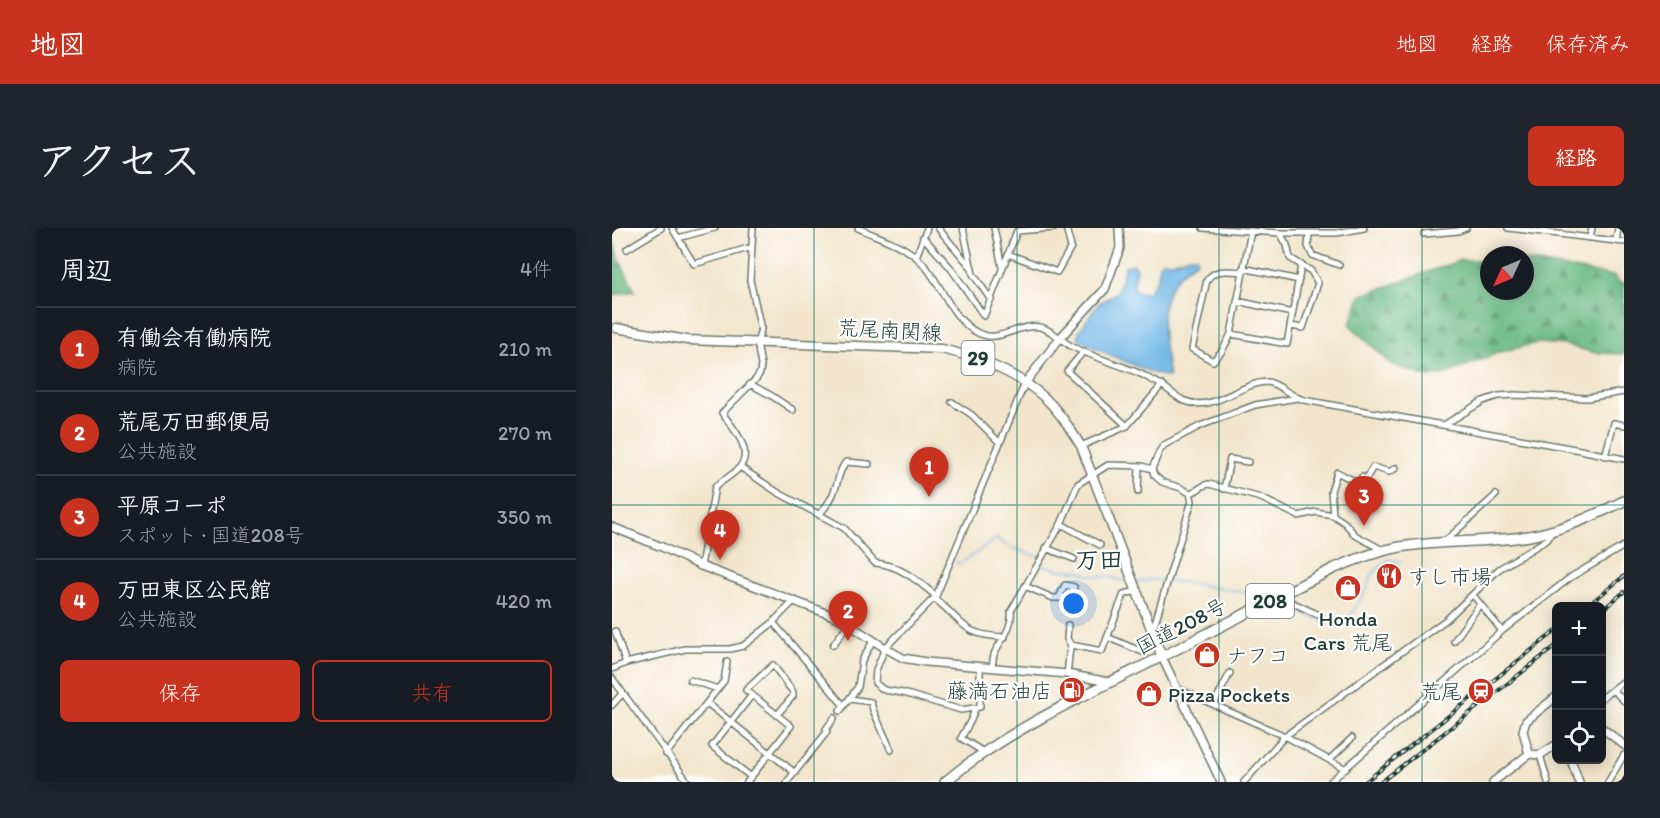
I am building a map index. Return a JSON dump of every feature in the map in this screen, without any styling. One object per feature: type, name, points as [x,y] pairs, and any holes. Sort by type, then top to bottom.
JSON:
[{"type":"highway","name":"国道208号","points":[[945,782],[1034,723],[1335,568],[1401,547],[1519,537],[1552,531],[1588,519],[1624,501]]},
{"type":"main road","name":"荒尾南関線","points":[[615,328],[687,340],[942,349],[980,359],[1025,383],[1058,412],[1082,446],[1162,657]]},
{"type":"street","points":[[627,249],[661,228]]},
{"type":"street","points":[[672,228],[694,264],[752,247]]},
{"type":"street","points":[[678,238],[715,228]]},
{"type":"street","points":[[701,566],[715,487],[740,467],[744,459],[744,448],[740,438],[722,413],[760,373],[757,343],[761,329],[750,280],[753,228]]},
{"type":"street","points":[[858,228],[895,244],[916,257],[954,310],[968,327],[978,333],[998,336],[1029,326],[1041,327],[1070,345],[1162,385],[1186,402],[1207,403],[1270,382],[1297,398]]},
{"type":"street","points":[[916,257],[927,228]]},
{"type":"street","points":[[938,228],[971,267]]},
{"type":"street","points":[[963,228],[973,274],[991,300]]},
{"type":"street","points":[[994,228],[1003,268]]},
{"type":"street","points":[[923,237],[950,267],[984,316],[1017,231],[1053,228]]},
{"type":"street","points":[[1008,254],[1057,272],[1071,247],[1066,228]]},
{"type":"street","points":[[980,666],[980,707],[975,709],[961,710],[903,693],[884,690],[875,683],[876,670],[885,648],[935,597],[1025,383],[1060,338],[1105,289],[1120,248],[1119,228]]},
{"type":"street","points":[[1203,228],[1280,233],[1337,233],[1364,228]]},
{"type":"street","points":[[1424,234],[1458,231],[1466,228]]},
{"type":"street","points":[[1508,228],[1537,229],[1624,242]]},
{"type":"street","points":[[1590,238],[1592,228]]},
{"type":"street","points":[[1616,241],[1618,228]]},
{"type":"street","points":[[1251,231],[1243,270],[1231,334],[1222,351],[1213,361],[1192,348],[1207,280],[1210,276],[1224,271],[1243,270],[1299,280]]},
{"type":"street","points":[[1280,233],[1287,245],[1290,258],[1311,271],[1318,282],[1303,328],[1290,326]]},
{"type":"street","points":[[1309,233],[1308,246],[1312,255],[1339,265]]},
{"type":"street","points":[[1231,334],[1287,344],[1301,266]]},
{"type":"street","points":[[1237,301],[1292,313]]},
{"type":"street","points":[[1084,351],[1067,371],[1127,426]]},
{"type":"street","points":[[750,384],[792,410]]},
{"type":"street","points":[[1082,446],[1127,426],[1162,385]]},
{"type":"street","points":[[1444,425],[1482,401],[1498,396],[1587,399],[1624,392]]},
{"type":"street","points":[[1380,552],[1379,548],[1355,535],[1333,515],[1316,512],[1298,516],[1261,498],[1209,484],[1190,493],[1162,482],[1154,475],[1152,469],[1164,445],[1182,435],[1255,405],[1297,398],[1624,459]]},
{"type":"street","points":[[952,402],[972,415],[999,442]]},
{"type":"street","points":[[1605,456],[1614,423],[1624,426]]},
{"type":"street","points":[[1224,489],[1230,459],[1248,462]]},
{"type":"street","points":[[819,514],[830,502],[841,467],[846,462],[868,464]]},
{"type":"street","points":[[992,666],[994,653],[1005,636],[1012,618],[1011,611],[1061,524],[1078,484],[1108,465],[1139,466],[1152,469]]},
{"type":"street","points":[[1138,492],[1139,466]]},
{"type":"street","points":[[740,467],[777,492],[844,528],[875,563],[885,564],[911,576],[950,610],[960,624],[974,633],[1005,636]]},
{"type":"street","points":[[1333,515],[1331,491],[1337,472],[1358,483],[1362,477],[1366,479],[1373,467],[1389,472],[1396,468]]},
{"type":"street","points":[[1151,627],[1154,626],[1169,580],[1192,501],[1190,493]]},
{"type":"street","points":[[1444,542],[1496,495]]},
{"type":"street","points":[[1061,524],[1100,545]]},
{"type":"street","points":[[612,527],[701,566],[832,615],[849,623],[885,648],[910,660],[1067,674],[1110,682]]},
{"type":"street","points":[[1244,782],[1285,736],[1447,619],[1499,569],[1548,539],[1552,531]]},
{"type":"street","points":[[1330,782],[1502,631],[1571,577],[1624,546]]},
{"type":"street","points":[[1046,548],[1074,560]]},
{"type":"street","points":[[1025,586],[1053,598],[1059,598]]},
{"type":"street","points":[[1068,624],[1066,639],[1071,645],[1102,651],[1124,594],[1138,591]]},
{"type":"street","points":[[1473,595],[1502,631]]},
{"type":"street","points":[[1278,596],[1319,615]]},
{"type":"street","points":[[612,669],[626,663],[685,649],[737,649],[750,642],[794,601]]},
{"type":"street","points":[[1454,641],[1480,604]]},
{"type":"street","points":[[773,622],[842,709],[858,687],[862,660],[873,640]]},
{"type":"street","points":[[833,645],[849,623]]},
{"type":"street","points":[[615,631],[626,663]]},
{"type":"street","points":[[1107,637],[1146,653]]},
{"type":"street","points":[[1067,674],[1069,661],[1067,656],[1071,645]]},
{"type":"street","points":[[1162,657],[1221,782]]},
{"type":"street","points":[[666,754],[724,681],[727,662]]},
{"type":"street","points":[[752,694],[712,746],[749,779],[791,726],[777,715],[752,694],[746,690],[773,665],[794,692],[777,715]]},
{"type":"street","points":[[1214,704],[1230,674]]},
{"type":"street","points":[[612,678],[688,782]]},
{"type":"street","points":[[690,680],[718,689]]},
{"type":"street","points":[[1606,695],[1624,681]]},
{"type":"street","points":[[1176,688],[1285,736],[1344,768]]},
{"type":"street","points":[[1613,690],[1624,701]]},
{"type":"street","points":[[612,705],[622,694]]},
{"type":"street","points":[[850,699],[872,702],[873,710],[891,750]]},
{"type":"street","points":[[1529,754],[1523,731],[1526,721],[1552,700]]},
{"type":"street","points":[[707,703],[795,773]]},
{"type":"street","points":[[975,709],[961,738],[986,753]]},
{"type":"street","points":[[787,782],[827,732],[825,729],[834,718]]},
{"type":"street","points":[[1606,731],[1624,745]]},
{"type":"street","points":[[1329,760],[1352,738]]},
{"type":"street","points":[[1493,782],[1529,754],[1540,755],[1552,747]]},
{"type":"street","points":[[1608,782],[1624,754]]},
{"type":"street","points":[[1540,755],[1548,782]]},
{"type":"street","points":[[1573,764],[1579,782]]},
{"type":"green space","points":[[612,236],[618,257],[635,291],[612,295]]},
{"type":"green space","points":[[1461,260],[1480,260],[1480,300],[1534,300],[1534,263],[1614,276],[1620,283],[1624,283],[1624,354],[1596,353],[1566,345],[1538,343],[1500,352],[1446,374],[1428,377],[1391,364],[1350,325],[1360,296]]},
{"type":"water","points":[[1196,256],[1197,261],[1182,272],[1172,284],[1163,312],[1162,327],[1169,377],[1123,360],[1078,338],[1079,331],[1098,304],[1117,292],[1125,266],[1133,264],[1137,270],[1134,290],[1143,293],[1148,292],[1158,278],[1159,264],[1163,261],[1172,262]]},
{"type":"waterway","points":[[956,562],[960,564],[996,539],[1039,557]]},
{"type":"waterway","points":[[1277,601],[1341,627],[1355,609],[1371,576],[1388,559],[1400,562]]},
{"type":"waterway","points":[[1040,564],[1060,570],[1078,571],[1128,582]]},
{"type":"waterway","points":[[1136,582],[1151,580],[1181,582],[1267,596]]},
{"type":"railway","points":[[1592,602],[1624,576]]},
{"type":"railway","points":[[1606,607],[1624,592]]},
{"type":"railway","points":[[1365,782],[1552,634]]},
{"type":"railway","points":[[1381,782],[1552,649]]},
{"type":"place","name":"有働会有働病院","points":[[929,497]]},
{"type":"place","name":"平原コーポ","points":[[1364,526]]},
{"type":"place","name":"万田東区公民館","points":[[720,560]]},
{"type":"place","name":"すし市場","points":[[1389,576]]},
{"type":"place","name":"Honda Cars 荒尾","points":[[1348,588]]},
{"type":"place","name":"荒尾万田郵便局","points":[[848,641]]},
{"type":"place","name":"ナフコ","points":[[1207,655]]},
{"type":"place","name":"藤満石油店","points":[[1072,690]]},
{"type":"place","name":"荒尾","points":[[1481,691]]},
{"type":"place","name":"Pizza Pockets","points":[[1149,694]]},
{"type":"district","name":"万田","points":[[1099,559]]}]
